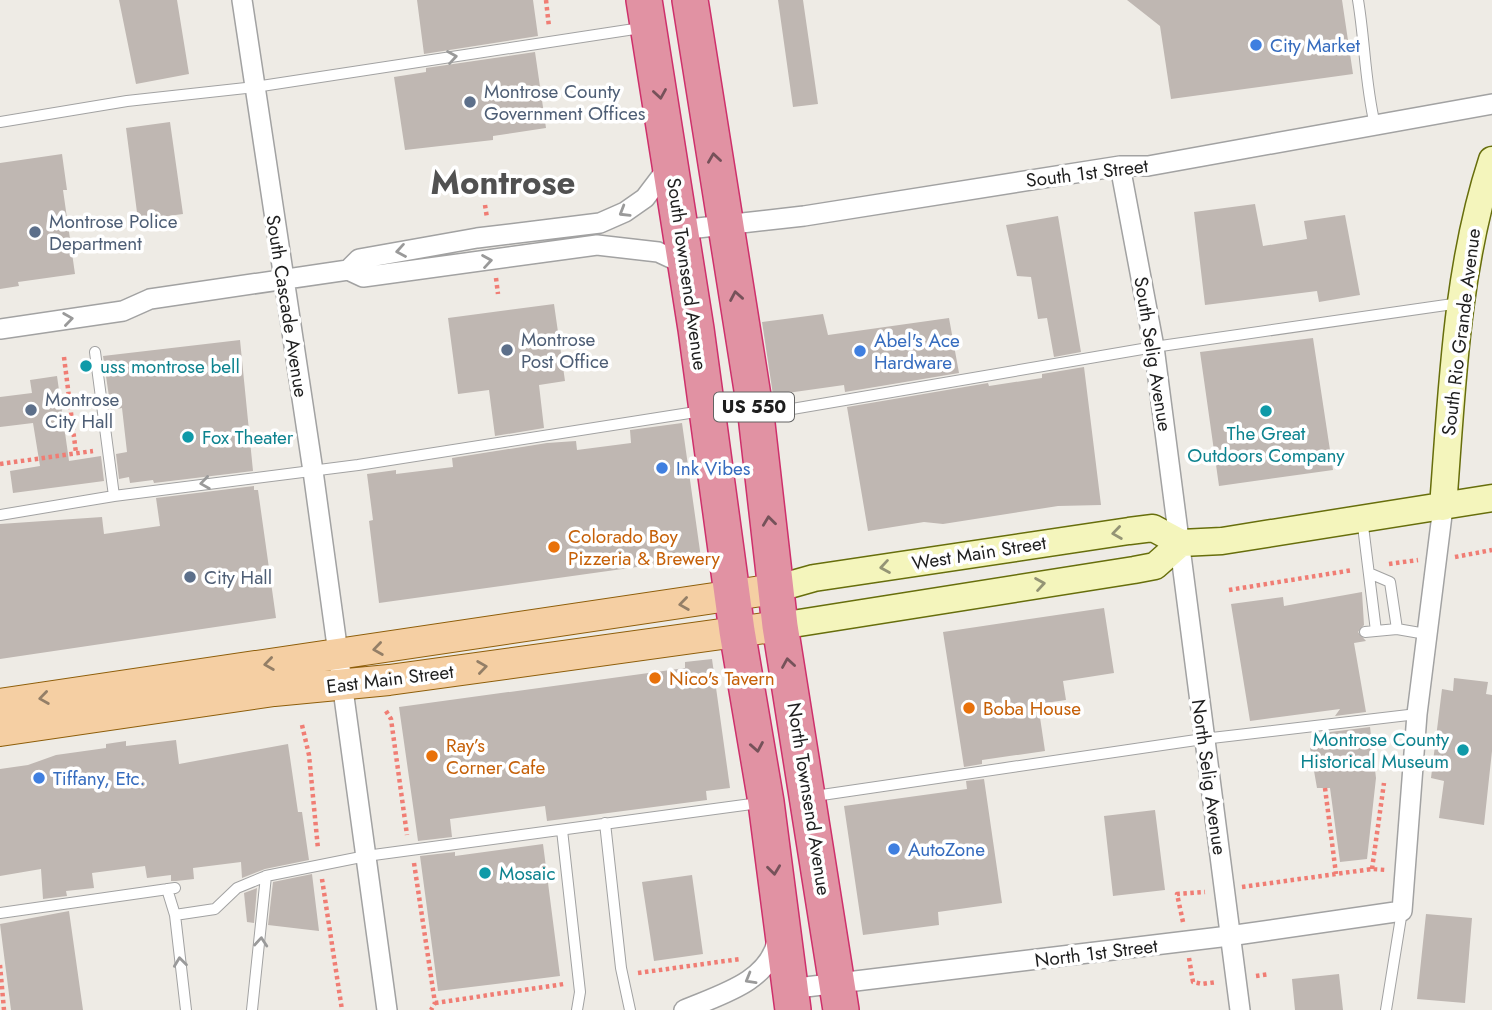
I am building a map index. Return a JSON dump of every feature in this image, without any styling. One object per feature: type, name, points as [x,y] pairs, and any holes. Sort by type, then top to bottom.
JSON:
[{"type":"highway","name":"US 550","points":[[690,0],[756,415],[775,589]]},
{"type":"highway","name":"South Townsend Avenue","points":[[647,13],[737,631]]},
{"type":"highway","name":"North Townsend Avenue","points":[[775,589],[839,997]]},
{"type":"highway","name":"US 550","points":[[737,631],[766,802],[791,1000]]},
{"type":"main road","name":"South Rio Grande Avenue","points":[[1443,507],[1461,303],[1476,209],[1492,160]]},
{"type":"main road","name":"West Main Street","points":[[775,589],[814,578],[1153,528],[1181,543],[1223,541],[1492,498]]},
{"type":"main road","name":"West Main Street","points":[[780,626],[1155,566],[1181,543]]},
{"type":"main road","name":"East Main Street","points":[[0,704],[775,589]]},
{"type":"main road","name":"East Main Street","points":[[0,731],[274,691],[341,685],[780,626]]},
{"type":"street","name":"South Cascade Avenue","points":[[242,0],[313,471],[387,1010]]},
{"type":"street","name":"South 1st Street","points":[[680,230],[724,226],[1120,166],[1147,166],[1492,104]]},
{"type":"street","points":[[348,270],[359,259],[477,238],[600,223],[625,212],[645,198],[671,164]]},
{"type":"street","name":"South Selig Avenue","points":[[1120,166],[1154,347],[1181,543]]},
{"type":"street","points":[[0,328],[122,312],[150,299],[348,270],[363,277],[597,245],[658,252],[685,265]]},
{"type":"street","points":[[1402,911],[1417,714],[1443,507]]},
{"type":"street","name":"North Selig Avenue","points":[[1181,543],[1203,739],[1240,1010]]},
{"type":"street","name":"North 1st Street","points":[[791,1000],[839,997],[1402,911]]},
{"type":"street","points":[[684,1010],[726,992],[766,969],[774,955],[781,923]]},
{"type":"lane","points":[[1359,0],[1367,54],[1367,94],[1375,125]]},
{"type":"lane","points":[[0,122],[127,101],[255,88],[550,42],[647,13]]},
{"type":"lane","points":[[756,415],[1154,347],[1461,303]]},
{"type":"lane","points":[[95,352],[114,496]]},
{"type":"lane","points":[[0,515],[114,496],[349,467],[706,410]]},
{"type":"lane","points":[[1362,518],[1369,573],[1371,631],[1397,629],[1426,634]]},
{"type":"lane","points":[[1369,573],[1390,582],[1397,629]]},
{"type":"lane","points":[[807,798],[823,793],[1203,739],[1417,714]]},
{"type":"lane","points":[[175,915],[215,909],[237,888],[266,876],[366,856],[766,802]]},
{"type":"lane","points":[[605,823],[621,968],[630,1010]]},
{"type":"lane","points":[[562,830],[580,992],[577,1010]]},
{"type":"lane","points":[[252,1010],[266,876]]},
{"type":"lane","points":[[0,913],[171,888],[186,1010]]},
{"type":"lane","points":[[1387,1010],[1402,911]]},
{"type":"path","points":[[546,0],[550,42]]},
{"type":"path","points":[[64,357],[76,453]]},
{"type":"path","points":[[0,464],[108,449]]},
{"type":"path","points":[[1177,894],[1372,869],[1384,783]]},
{"type":"path","points":[[1325,788],[1336,874]]},
{"type":"path","points":[[0,965],[4,1010]]},
{"type":"building","points":[[119,0],[177,0],[189,74],[136,84]]},
{"type":"building","points":[[417,0],[533,0],[538,36],[424,54]]},
{"type":"building","points":[[778,0],[803,0],[818,104],[793,107]]},
{"type":"building","name":"City Market","points":[[1127,0],[1342,0],[1353,74],[1171,99],[1160,26]]},
{"type":"building","name":"Montrose County Government Offices","points":[[535,52],[546,128],[493,136],[493,140],[405,150],[394,77],[426,72],[426,68]]},
{"type":"building","points":[[170,122],[183,214],[138,220],[126,128]]},
{"type":"building","name":"Montrose Police Department","points":[[62,154],[67,190],[63,190],[75,274],[18,282],[19,286],[0,289],[0,163]]},
{"type":"building","points":[[1255,204],[1263,246],[1307,239],[1304,221],[1345,215],[1360,295],[1319,302],[1317,291],[1205,305],[1194,212]]},
{"type":"building","points":[[1058,216],[1081,352],[1054,357],[1047,318],[1038,319],[1031,277],[1017,276],[1006,225]]},
{"type":"building","name":"Montrose Post Office","points":[[554,304],[565,381],[539,385],[544,428],[495,436],[489,390],[458,394],[448,318]]},
{"type":"building","name":"Abel's Ace Hardware","points":[[823,314],[828,335],[949,318],[959,373],[845,392],[844,385],[773,395],[762,322]]},
{"type":"building","name":"The Great Outdoors Company","points":[[1313,338],[1333,470],[1219,486],[1200,352]]},
{"type":"building","points":[[240,340],[253,471],[154,483],[153,480],[130,483],[129,477],[119,479],[116,454],[127,452],[122,408],[111,410],[103,356]]},
{"type":"building","points":[[1084,367],[1101,505],[1058,506],[943,524],[924,522],[868,531],[847,407],[988,383],[989,386],[1042,378],[1042,374]]},
{"type":"building","points":[[57,376],[69,461],[101,456],[104,481],[13,493],[10,471],[40,466],[33,423],[0,427],[0,397],[32,393],[30,380]]},
{"type":"building","points":[[682,423],[701,558],[379,603],[369,521],[373,520],[367,474],[396,470],[396,474],[453,467],[452,458],[547,443],[576,441],[577,450],[631,443],[630,430]]},
{"type":"building","points":[[254,486],[254,490],[258,490],[276,618],[0,659],[0,524],[102,517],[104,534],[160,526],[156,498]]},
{"type":"building","points":[[1362,592],[1364,625],[1358,632],[1366,641],[1354,643],[1366,712],[1335,716],[1340,709],[1250,721],[1231,604],[1283,597],[1284,606]]},
{"type":"building","points":[[1104,608],[1114,673],[1063,681],[1066,700],[1038,704],[1045,751],[982,760],[982,764],[964,767],[943,632]]},
{"type":"building","points":[[712,659],[730,788],[706,791],[707,800],[547,821],[545,806],[450,819],[452,837],[418,841],[399,707],[685,668],[685,662]]},
{"type":"building","name":"Montrose County Historical Museum","points":[[1454,678],[1488,682],[1486,694],[1492,695],[1492,751],[1484,825],[1439,818],[1444,781],[1431,778],[1442,689],[1453,691]]},
{"type":"building","points":[[1370,727],[1376,778],[1367,859],[1340,862],[1330,788],[1317,788],[1310,748],[1322,733]]},
{"type":"building","points":[[176,740],[179,764],[288,744],[298,812],[302,812],[309,860],[265,869],[242,878],[241,862],[193,868],[194,879],[176,881],[171,881],[171,875],[147,878],[145,866],[92,873],[94,888],[66,891],[67,896],[43,899],[41,869],[0,876],[0,769],[28,765],[56,755],[106,748],[106,744],[126,741],[126,746]]},
{"type":"building","points":[[984,779],[1002,903],[938,912],[939,925],[863,935],[844,806],[967,789],[966,781]]},
{"type":"building","points":[[1155,810],[1165,890],[1113,896],[1104,816]]},
{"type":"building","points":[[543,844],[560,976],[438,991],[420,856],[455,852],[455,856]]},
{"type":"building","points":[[312,874],[319,931],[268,925],[273,882]]},
{"type":"building","points":[[692,875],[703,954],[654,961],[642,882]]},
{"type":"building","points":[[257,888],[254,923],[247,922],[244,893]]},
{"type":"building","points":[[69,911],[83,1010],[11,1010],[0,924]]},
{"type":"building","points":[[1426,914],[1472,918],[1465,1003],[1417,999]]},
{"type":"building","points":[[1339,974],[1343,1010],[1295,1010],[1292,979]]},
{"type":"place","name":"City Market","points":[[1256,45]]},
{"type":"place","name":"Montrose County Government Offices","points":[[470,102]]},
{"type":"place","name":"Montrose Police Department","points":[[35,232]]},
{"type":"place","name":"Montrose Post Office","points":[[507,350]]},
{"type":"place","name":"Abel's Ace Hardware","points":[[860,351]]},
{"type":"place","name":"uss montrose bell","points":[[86,366]]},
{"type":"place","name":"Montrose City Hall","points":[[31,410]]},
{"type":"place","name":"The Great Outdoors Company","points":[[1266,411]]},
{"type":"place","name":"Fox Theater","points":[[188,437]]},
{"type":"place","name":"Ink Vibes","points":[[662,468]]},
{"type":"place","name":"Colorado Boy Pizzeria & Brewery","points":[[554,547]]},
{"type":"place","name":"City Hall","points":[[190,577]]},
{"type":"place","name":"Nico's Tavern","points":[[655,678]]},
{"type":"place","name":"Boba House","points":[[969,708]]},
{"type":"place","name":"Montrose County Historical Museum","points":[[1463,750]]},
{"type":"place","name":"Ray’s Corner Cafe","points":[[432,756]]},
{"type":"place","name":"Tiffany, Etc.","points":[[39,778]]},
{"type":"place","name":"AutoZone","points":[[894,849]]},
{"type":"place","name":"Mosaic","points":[[485,873]]},
{"type":"district","name":"Montrose","points":[[503,182]]}]
